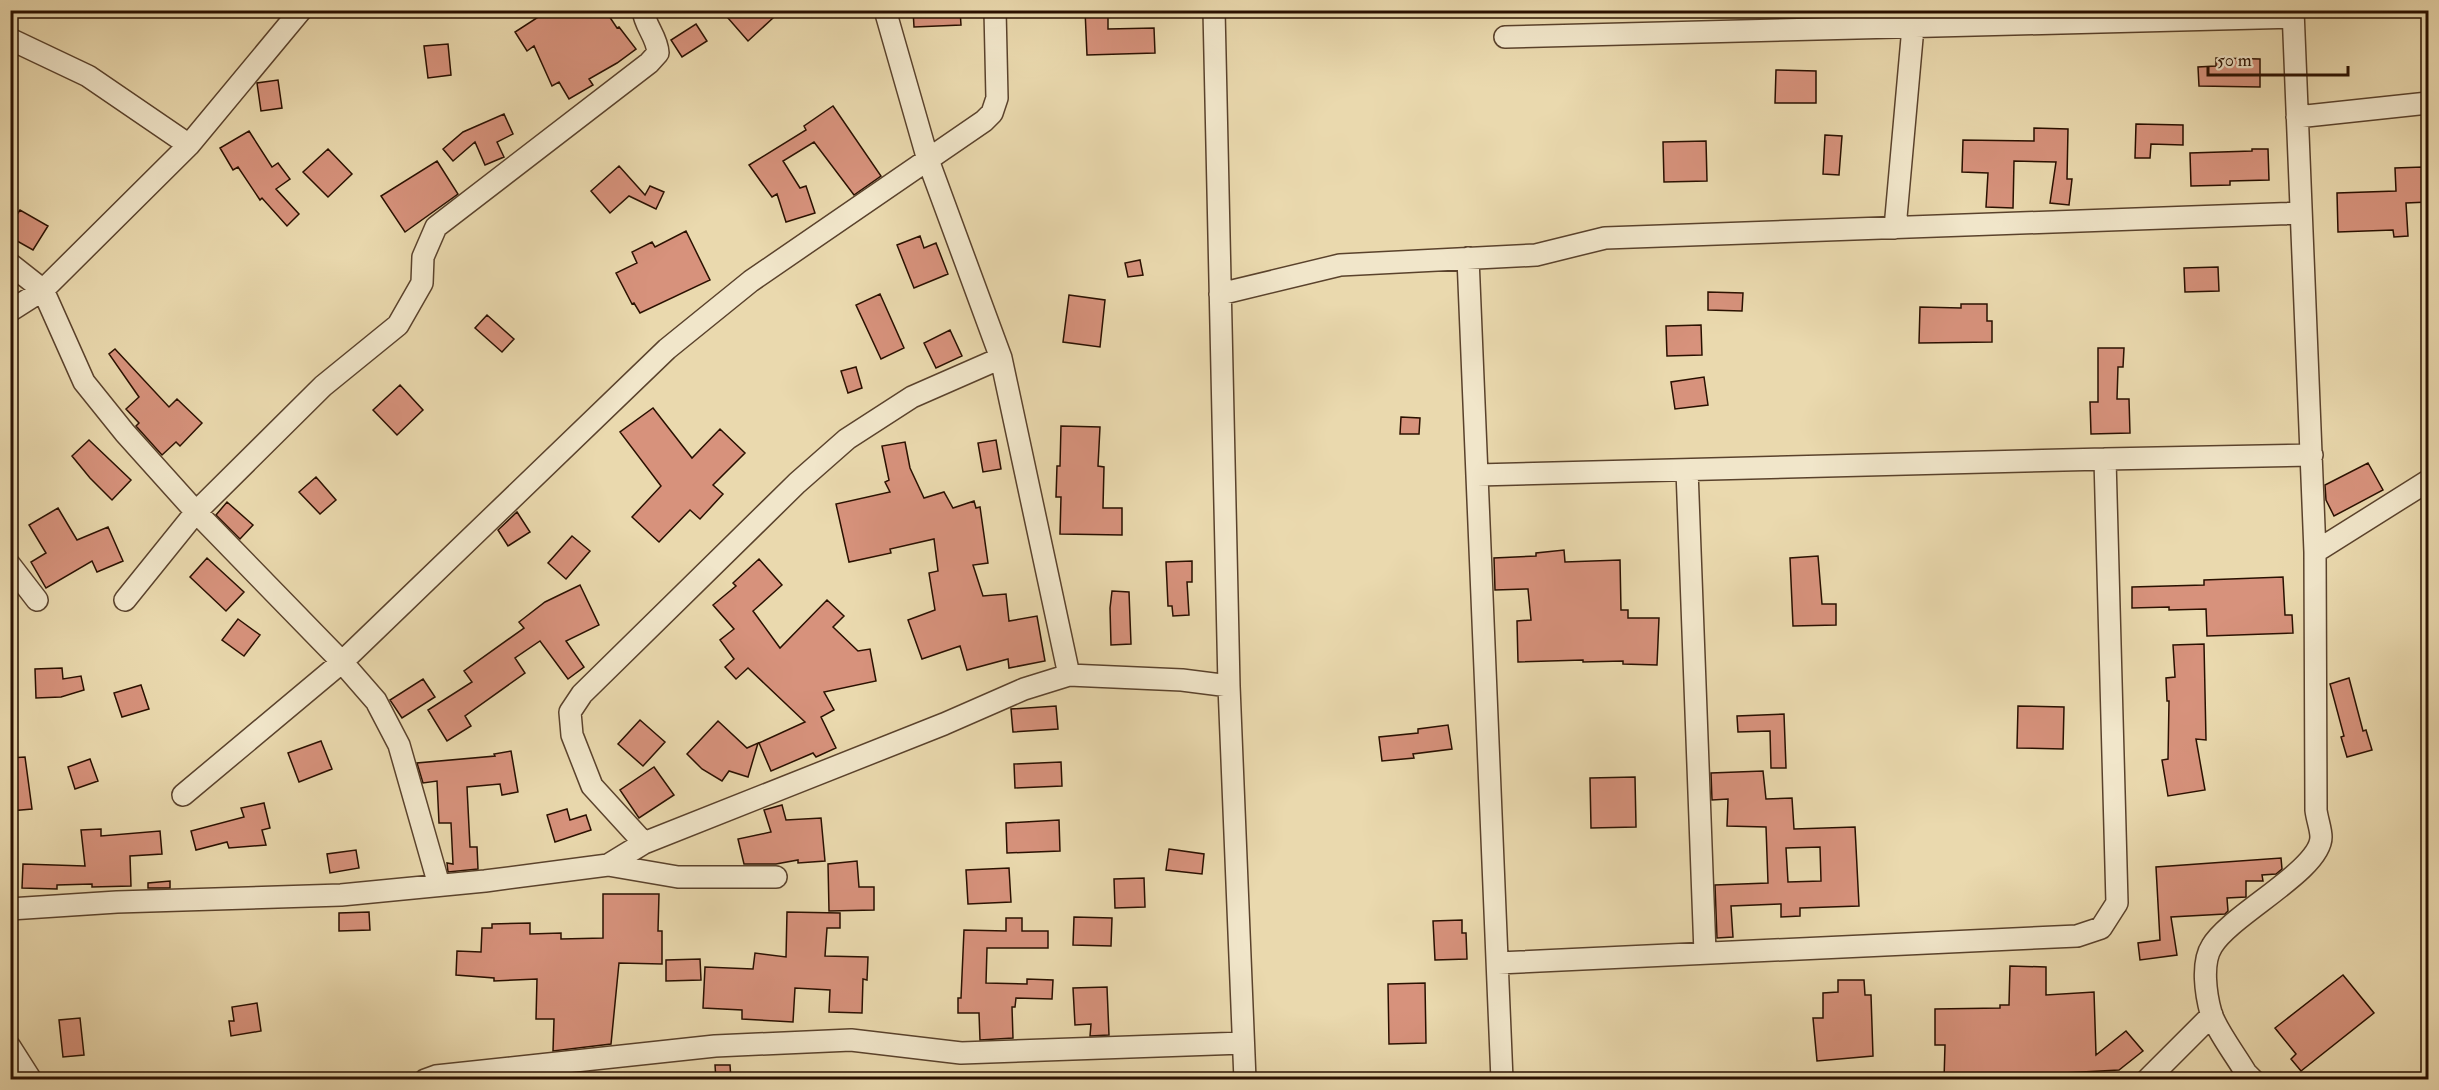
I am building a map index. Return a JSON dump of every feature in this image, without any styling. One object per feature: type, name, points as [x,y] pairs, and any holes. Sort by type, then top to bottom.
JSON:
[{"type":"street","points":[[10,311],[42,290],[189,145],[302,10]]},
{"type":"street","points":[[125,600],[196,512],[323,386],[398,325],[422,283],[423,257],[436,227],[654,58],[658,53],[657,40],[645,24],[643,10]]},
{"type":"street","points":[[885,10],[928,160],[1000,358],[1069,675]]},
{"type":"street","points":[[183,795],[342,662],[667,349],[751,281],[984,121],[992,113],[997,98],[995,10]]},
{"type":"street","points":[[1214,10],[1229,687],[1245,1080]]},
{"type":"street","points":[[1505,37],[1911,19],[2293,14],[2315,552],[2316,810],[2321,838],[2317,852],[2305,865],[2234,923],[2211,946],[2205,977],[2212,1015],[2246,1073],[2253,1080]]},
{"type":"street","points":[[1895,228],[1911,19]]},
{"type":"street","points":[[10,39],[88,76],[189,145]]},
{"type":"street","points":[[2296,117],[2428,103]]},
{"type":"street","points":[[1220,294],[1340,265],[1536,255],[1605,238],[2300,213]]},
{"type":"street","points":[[1468,258],[1502,1080]]},
{"type":"street","points":[[10,264],[42,290],[84,382],[125,433],[196,512],[342,662],[376,701],[399,745],[439,885]]},
{"type":"street","points":[[644,843],[592,786],[572,735],[570,712],[582,694],[797,483],[847,439],[912,397],[1000,358]]},
{"type":"street","points":[[1478,476],[2312,455]]},
{"type":"street","points":[[1498,963],[2077,936],[2101,928],[2117,903],[2105,459]]},
{"type":"street","points":[[1687,470],[1705,953]]},
{"type":"street","points":[[2315,552],[2428,481]]},
{"type":"street","points":[[10,565],[37,600]]},
{"type":"street","points":[[608,865],[644,843],[944,724],[1024,689],[1069,675],[1182,680],[1229,687]]},
{"type":"street","points":[[10,909],[117,902],[341,895],[608,865],[678,877],[776,877]]},
{"type":"street","points":[[2147,1080],[2212,1015]]},
{"type":"street","points":[[425,1080],[436,1076],[715,1046],[850,1040],[961,1053],[1244,1043]]},
{"type":"street","points":[[10,1047],[31,1080]]},
{"type":"building","points":[[549,10],[605,10],[617,28],[619,27],[636,49],[589,79],[593,85],[569,99],[559,82],[552,86],[534,46],[527,51],[515,32]]},
{"type":"building","points":[[721,10],[766,10],[773,18],[748,41]]},
{"type":"building","points":[[913,10],[960,10],[961,25],[914,27]]},
{"type":"building","points":[[1085,10],[1108,10],[1108,29],[1154,28],[1155,53],[1087,55]]},
{"type":"building","points":[[696,24],[707,41],[682,57],[671,40]]},
{"type":"building","points":[[448,44],[451,75],[428,78],[424,46]]},
{"type":"building","points":[[2216,58],[2260,59],[2260,87],[2199,86],[2198,67],[2216,66]]},
{"type":"building","points":[[1776,70],[1816,71],[1816,103],[1775,103]]},
{"type":"building","points":[[278,80],[282,108],[261,111],[257,83]]},
{"type":"building","points":[[833,106],[881,176],[854,195],[814,142],[783,161],[800,188],[806,186],[815,213],[786,222],[777,194],[772,197],[749,165],[806,130],[804,126]]},
{"type":"building","points":[[504,114],[513,134],[497,142],[504,157],[485,165],[475,142],[453,161],[443,149],[463,132]]},
{"type":"building","points":[[2136,124],[2183,125],[2183,145],[2151,144],[2150,158],[2135,158]]},
{"type":"building","points":[[2034,128],[2068,129],[2067,179],[2072,179],[2069,205],[2050,203],[2056,162],[2014,161],[2013,208],[1986,207],[1988,173],[1962,172],[1963,140],[2034,141]]},
{"type":"building","points":[[249,131],[272,167],[278,163],[290,179],[276,189],[299,214],[287,226],[262,198],[260,200],[238,167],[233,170],[220,148]]},
{"type":"building","points":[[1825,135],[1842,136],[1839,175],[1823,174]]},
{"type":"building","points":[[1706,141],[1707,181],[1664,182],[1663,142]]},
{"type":"building","points":[[328,149],[352,174],[328,197],[303,172]]},
{"type":"building","points":[[2252,149],[2268,149],[2269,180],[2230,181],[2230,185],[2191,186],[2190,153],[2252,151]]},
{"type":"building","points":[[437,161],[458,194],[405,232],[381,196]]},
{"type":"building","points":[[619,166],[645,195],[650,186],[664,192],[656,209],[629,196],[610,213],[591,191]]},
{"type":"building","points":[[2423,167],[2423,179],[2428,179],[2428,202],[2406,203],[2408,236],[2394,237],[2393,230],[2338,232],[2337,193],[2396,191],[2395,168]]},
{"type":"building","points":[[10,206],[18,213],[20,210],[48,226],[33,250],[10,237]]},
{"type":"building","points":[[686,231],[710,280],[640,313],[634,303],[632,304],[616,273],[637,263],[632,252],[652,242],[655,247]]},
{"type":"building","points":[[920,236],[924,248],[936,243],[948,274],[914,288],[897,245]]},
{"type":"building","points":[[1140,260],[1143,275],[1128,277],[1125,263]]},
{"type":"building","points":[[2218,267],[2219,291],[2185,292],[2184,268]]},
{"type":"building","points":[[1708,292],[1743,293],[1742,311],[1708,310]]},
{"type":"building","points":[[880,294],[904,348],[881,359],[856,305]]},
{"type":"building","points":[[1069,295],[1105,300],[1100,347],[1063,342]]},
{"type":"building","points":[[1961,304],[1987,304],[1987,321],[1992,321],[1992,342],[1919,343],[1920,307],[1961,308]]},
{"type":"building","points":[[487,315],[514,339],[502,352],[475,328]]},
{"type":"building","points":[[1701,325],[1702,355],[1667,356],[1666,326]]},
{"type":"building","points":[[950,330],[962,356],[936,368],[924,343]]},
{"type":"building","points":[[2098,348],[2124,348],[2123,367],[2118,367],[2117,399],[2129,399],[2130,433],[2091,434],[2090,402],[2098,402]]},
{"type":"building","points":[[115,349],[169,407],[177,399],[202,423],[180,446],[176,442],[162,455],[136,426],[139,423],[126,409],[139,397],[109,354]]},
{"type":"building","points":[[856,367],[862,388],[848,393],[841,371]]},
{"type":"building","points":[[1704,377],[1708,405],[1675,409],[1671,382]]},
{"type":"building","points":[[400,385],[423,410],[397,435],[373,410]]},
{"type":"building","points":[[653,408],[692,458],[720,429],[745,453],[713,485],[723,494],[700,519],[690,510],[659,542],[632,517],[661,486],[620,432]]},
{"type":"building","points":[[1401,417],[1420,418],[1419,434],[1400,434]]},
{"type":"building","points":[[1061,426],[1100,427],[1098,466],[1104,467],[1103,508],[1122,508],[1122,535],[1060,534],[1061,497],[1056,497],[1057,466],[1060,466]]},
{"type":"building","points":[[89,440],[131,480],[112,500],[72,456]]},
{"type":"building","points":[[996,440],[1001,469],[983,472],[978,443]]},
{"type":"building","points":[[905,442],[910,468],[924,498],[944,492],[953,508],[974,501],[976,508],[980,507],[988,563],[973,565],[983,596],[1006,594],[1009,621],[1037,616],[1045,661],[1009,668],[1008,659],[967,670],[960,646],[922,659],[908,620],[935,610],[929,573],[938,571],[934,539],[890,549],[891,553],[849,562],[836,504],[890,492],[885,482],[889,480],[882,446]]},
{"type":"building","points":[[2368,463],[2383,490],[2334,516],[2326,500],[2325,485]]},
{"type":"building","points":[[316,477],[336,500],[320,514],[299,492]]},
{"type":"building","points":[[227,502],[253,525],[240,539],[216,515]]},
{"type":"building","points":[[58,508],[77,540],[108,527],[123,561],[97,572],[92,561],[46,588],[31,562],[46,553],[29,525]]},
{"type":"building","points":[[517,512],[530,532],[508,546],[498,530]]},
{"type":"building","points":[[572,536],[590,551],[566,579],[548,563]]},
{"type":"building","points":[[1564,550],[1565,562],[1620,560],[1621,610],[1628,610],[1628,618],[1659,618],[1657,665],[1623,664],[1623,661],[1583,662],[1583,660],[1518,662],[1517,621],[1531,620],[1528,589],[1495,590],[1494,558],[1536,556],[1536,553]]},
{"type":"building","points":[[1818,556],[1822,604],[1836,604],[1836,625],[1793,626],[1790,558]]},
{"type":"building","points":[[207,558],[244,592],[226,611],[190,577]]},
{"type":"building","points":[[759,559],[782,585],[753,611],[780,648],[827,600],[844,616],[833,627],[858,651],[870,649],[876,681],[824,692],[834,710],[821,717],[836,748],[816,757],[813,753],[771,771],[759,743],[805,722],[748,668],[736,679],[725,667],[734,659],[720,640],[734,629],[713,605],[736,586],[733,583]]},
{"type":"building","points":[[1192,561],[1192,582],[1187,582],[1189,615],[1173,616],[1172,606],[1168,606],[1166,562]]},
{"type":"building","points":[[2283,577],[2285,615],[2292,615],[2293,633],[2207,636],[2206,609],[2132,608],[2132,587],[2204,585],[2204,580]]},
{"type":"building","points":[[580,585],[599,625],[566,641],[584,667],[568,679],[540,641],[515,658],[525,673],[465,716],[471,726],[447,741],[428,710],[472,682],[464,671],[524,628],[519,622],[545,602]]},
{"type":"building","points":[[1112,591],[1129,592],[1131,644],[1111,645]]},
{"type":"building","points":[[238,619],[260,635],[244,656],[222,640]]},
{"type":"building","points":[[2204,644],[2206,740],[2196,739],[2205,790],[2168,796],[2162,760],[2168,759],[2169,701],[2167,701],[2166,678],[2175,677],[2173,645]]},
{"type":"building","points":[[62,668],[63,679],[81,676],[84,690],[61,697],[36,698],[35,669]]},
{"type":"building","points":[[2349,678],[2363,731],[2366,730],[2372,750],[2347,757],[2341,737],[2344,736],[2330,684]]},
{"type":"building","points":[[423,679],[435,697],[402,718],[390,700]]},
{"type":"building","points":[[141,685],[149,709],[122,717],[114,693]]},
{"type":"building","points":[[1056,706],[1058,729],[1013,732],[1011,709]]},
{"type":"building","points":[[2018,706],[2064,707],[2063,749],[2017,748]]},
{"type":"building","points":[[1784,714],[1786,768],[1771,768],[1770,731],[1738,732],[1737,716]]},
{"type":"building","points":[[640,720],[665,742],[643,766],[618,744]]},
{"type":"building","points":[[718,721],[747,748],[758,743],[748,777],[729,771],[722,781],[702,769],[687,754]]},
{"type":"building","points":[[1448,725],[1452,749],[1413,754],[1414,758],[1382,761],[1379,737],[1418,733],[1418,729]]},
{"type":"building","points":[[321,741],[332,769],[299,782],[288,753]]},
{"type":"building","points":[[511,751],[518,792],[502,795],[500,784],[467,787],[470,847],[477,847],[478,869],[448,872],[447,863],[453,864],[451,823],[439,823],[437,781],[423,783],[417,763],[495,756],[494,754]]},
{"type":"building","points":[[25,757],[32,809],[10,811],[10,794],[13,794],[10,758]]},
{"type":"building","points":[[90,759],[98,781],[75,789],[68,767]]},
{"type":"building","points":[[1061,762],[1062,786],[1015,788],[1014,764]]},
{"type":"building","points":[[654,767],[674,795],[639,818],[620,790]]},
{"type":"building","points":[[1763,771],[1766,799],[1792,798],[1794,829],[1855,827],[1859,906],[1800,908],[1800,916],[1781,917],[1781,904],[1731,906],[1733,937],[1717,938],[1715,885],[1768,883],[1766,827],[1727,826],[1728,799],[1712,800],[1711,773]],"holes":[[[1820,847],[1821,881],[1788,882],[1786,848]]]},
{"type":"building","points":[[1635,777],[1636,827],[1591,828],[1590,778]]},
{"type":"building","points":[[264,803],[270,828],[262,830],[266,845],[229,848],[227,842],[196,850],[191,831],[244,817],[241,808]]},
{"type":"building","points":[[782,805],[786,820],[821,818],[825,861],[798,863],[798,860],[776,864],[744,864],[738,839],[771,832],[764,810]]},
{"type":"building","points":[[567,809],[570,820],[586,815],[591,830],[555,842],[547,815]]},
{"type":"building","points":[[1059,820],[1060,851],[1007,853],[1006,823]]},
{"type":"building","points":[[101,829],[101,836],[160,831],[162,854],[130,856],[131,886],[92,887],[92,884],[57,885],[57,889],[22,888],[23,864],[85,866],[81,830]]},
{"type":"building","points":[[1169,849],[1204,854],[1202,874],[1166,870]]},
{"type":"building","points":[[356,850],[359,868],[330,873],[327,854]]},
{"type":"building","points":[[2281,858],[2282,869],[2276,874],[2262,875],[2263,881],[2246,881],[2246,897],[2227,898],[2228,911],[2225,914],[2171,917],[2177,955],[2140,960],[2138,943],[2160,940],[2156,867]]},
{"type":"building","points":[[857,861],[859,887],[874,887],[874,910],[829,911],[828,864]]},
{"type":"building","points":[[1009,868],[1011,902],[968,904],[966,870]]},
{"type":"building","points":[[1144,878],[1145,907],[1115,908],[1114,879]]},
{"type":"building","points":[[170,881],[170,888],[148,888],[148,883]]},
{"type":"building","points":[[603,894],[659,894],[658,931],[662,931],[662,964],[619,963],[611,1044],[553,1051],[554,1019],[536,1019],[537,979],[494,981],[494,978],[456,975],[457,951],[481,952],[482,928],[492,928],[492,924],[530,923],[530,934],[561,933],[561,939],[603,938]]},
{"type":"building","points":[[369,912],[370,930],[339,931],[339,913]]},
{"type":"building","points":[[787,912],[840,913],[840,928],[827,928],[825,956],[868,957],[867,980],[863,979],[862,1013],[829,1012],[830,990],[795,988],[793,1022],[742,1019],[742,1010],[703,1008],[705,967],[753,969],[755,953],[786,957]]},
{"type":"building","points":[[1074,917],[1112,918],[1111,946],[1073,945]]},
{"type":"building","points":[[1006,918],[1022,918],[1022,931],[1048,931],[1048,948],[987,948],[986,983],[1027,984],[1027,979],[1053,980],[1052,999],[1016,998],[1015,1007],[1012,1007],[1013,1038],[980,1040],[979,1013],[958,1013],[958,998],[961,998],[964,930],[1006,931]]},
{"type":"building","points":[[1462,920],[1462,933],[1466,933],[1467,959],[1435,960],[1433,921]]},
{"type":"building","points":[[700,959],[701,980],[666,981],[666,960]]},
{"type":"building","points":[[2010,966],[2046,967],[2046,995],[2094,992],[2096,1055],[2126,1031],[2143,1051],[2119,1070],[2045,1074],[2045,1080],[1944,1080],[1945,1045],[1935,1045],[1935,1009],[2000,1008],[2000,1005],[2009,1005]]},
{"type":"building","points":[[2343,975],[2374,1013],[2301,1071],[2291,1059],[2296,1054],[2275,1028]]},
{"type":"building","points":[[1838,980],[1864,980],[1865,995],[1871,995],[1873,1056],[1817,1061],[1813,1018],[1823,1018],[1823,993],[1838,992]]},
{"type":"building","points":[[1425,983],[1426,1043],[1389,1044],[1388,984]]},
{"type":"building","points":[[1107,987],[1109,1035],[1090,1036],[1091,1024],[1075,1025],[1073,988]]},
{"type":"building","points":[[257,1003],[261,1031],[231,1036],[229,1021],[234,1021],[232,1007]]},
{"type":"building","points":[[80,1018],[84,1055],[63,1057],[59,1020]]},
{"type":"building","points":[[715,1065],[730,1065],[731,1080],[716,1080]]}]
